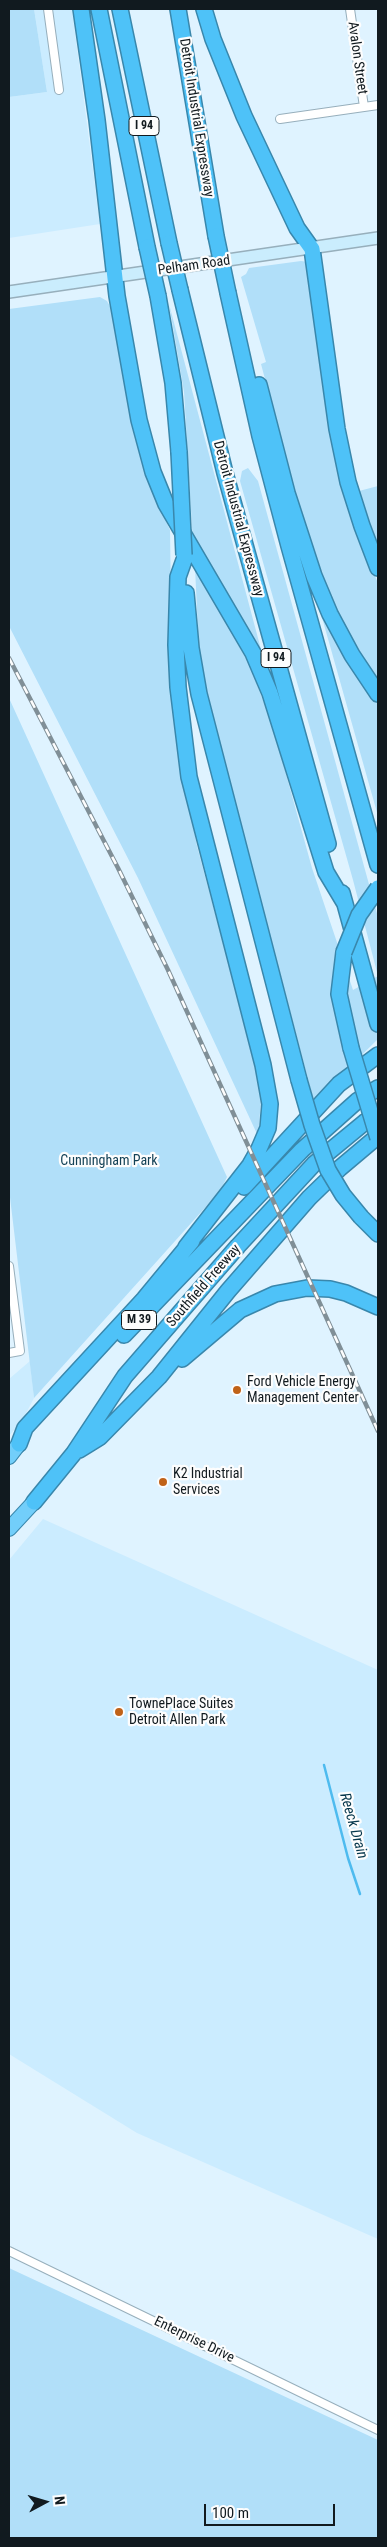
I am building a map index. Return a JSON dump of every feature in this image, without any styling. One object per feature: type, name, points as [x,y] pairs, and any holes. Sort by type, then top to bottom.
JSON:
[{"type":"highway","points":[[80,9],[117,296],[139,420],[153,472],[166,504],[253,653],[273,701],[326,872],[344,902]]},
{"type":"highway","points":[[99,9],[158,296],[173,383],[191,648],[199,694],[312,1125],[328,1170],[343,1195],[378,1234]]},
{"type":"highway","name":"Detroit Industrial Expressway","points":[[120,9],[169,243],[230,491],[378,1024]]},
{"type":"highway","name":"Detroit Industrial Expressway","points":[[178,9],[216,236],[231,308],[282,519],[378,865]]},
{"type":"highway","points":[[204,9],[213,39],[244,116],[297,228],[312,249],[337,429],[348,482],[378,568]]},
{"type":"highway","points":[[231,308],[251,354],[287,493],[314,576],[330,614],[352,655],[378,694]]},
{"type":"highway","points":[[19,1444],[25,1428],[144,1299],[186,1247],[250,1165],[268,1128],[270,1104],[263,1065],[188,777],[179,697],[176,645],[178,578],[184,557]]},
{"type":"highway","points":[[74,1453],[100,1438],[160,1377],[228,1292],[296,1213],[340,1168],[376,1139],[349,1041],[340,994],[342,968],[348,938],[359,914],[378,888]]},
{"type":"highway","points":[[186,1247],[317,1106],[339,1084],[378,1055]]},
{"type":"highway","points":[[357,1101],[373,1079],[378,1076]]},
{"type":"highway","name":"Southfield Freeway","points":[[19,1444],[302,1150],[357,1101],[378,1088]]},
{"type":"highway","name":"Southfield Freeway","points":[[34,1502],[74,1453],[126,1376],[238,1246],[314,1164],[365,1122],[378,1114]]},
{"type":"highway","points":[[160,1377],[166,1374],[240,1310],[275,1294],[307,1288],[330,1289],[346,1293],[378,1308]]},
{"type":"highway","name":"M 39","points":[[9,1456],[19,1444]]},
{"type":"highway","name":"M 39","points":[[9,1529],[34,1502]]},
{"type":"main road","name":"Pelham Road","points":[[9,292],[378,238]]},
{"type":"street","points":[[48,9],[59,90]]},
{"type":"street","name":"Avalon Street","points":[[350,9],[364,107]]},
{"type":"street","points":[[280,119],[378,105]]},
{"type":"street","points":[[9,1266],[20,1352],[9,1353]]},
{"type":"street","name":"Enterprise Drive","points":[[9,2251],[378,2430]]},
{"type":"shaded area","points":[[34,9],[72,9],[100,224],[9,238],[9,97],[47,92]]},
{"type":"shaded area","points":[[30,1361],[34,1398],[22,1421],[9,1436],[9,1379]]},
{"type":"shaded area","points":[[43,1519],[378,1670],[378,2239],[137,2133],[9,2054],[9,1560]]},
{"type":"green space","points":[[9,9],[34,9],[47,92],[9,97]]},
{"type":"green space","points":[[301,261],[308,262],[364,551],[378,583],[378,683],[349,637],[318,567],[292,480],[261,364],[266,362],[241,277],[246,274],[249,268]]},
{"type":"green space","points":[[100,297],[107,301],[112,310],[135,436],[155,498],[170,530],[171,601],[179,754],[197,846],[262,1089],[258,1136],[138,878],[9,626],[9,309]]},
{"type":"green space","points":[[169,304],[263,657],[193,544],[184,392]]},
{"type":"green space","points":[[248,468],[258,481],[378,917],[378,976],[353,880],[240,481],[242,471]]},
{"type":"green space","points":[[378,486],[378,549],[359,491]]},
{"type":"green space","points":[[195,567],[250,666],[273,727],[312,868],[353,990],[378,976],[378,1039],[321,1095],[313,1098],[208,700],[199,654]]},
{"type":"green space","points":[[321,614],[324,614],[363,683],[378,705],[378,816]]},
{"type":"green space","name":"Cunningham Park","points":[[9,698],[227,1177],[220,1191],[34,1398],[9,1189]]},
{"type":"green space","points":[[9,2268],[378,2440],[378,2538],[9,2538]]},
{"type":"waterway","name":"Reeck Drain","points":[[324,1765],[348,1858],[360,1894]]},
{"type":"railway","points":[[9,658],[118,868],[168,970],[378,1431]]},
{"type":"place","name":"Ford Vehicle Energy Management Center","points":[[237,1390]]},
{"type":"place","name":"K2 Industrial Services","points":[[163,1482]]},
{"type":"place","name":"TownePlace Suites Detroit Allen Park","points":[[119,1712]]}]
